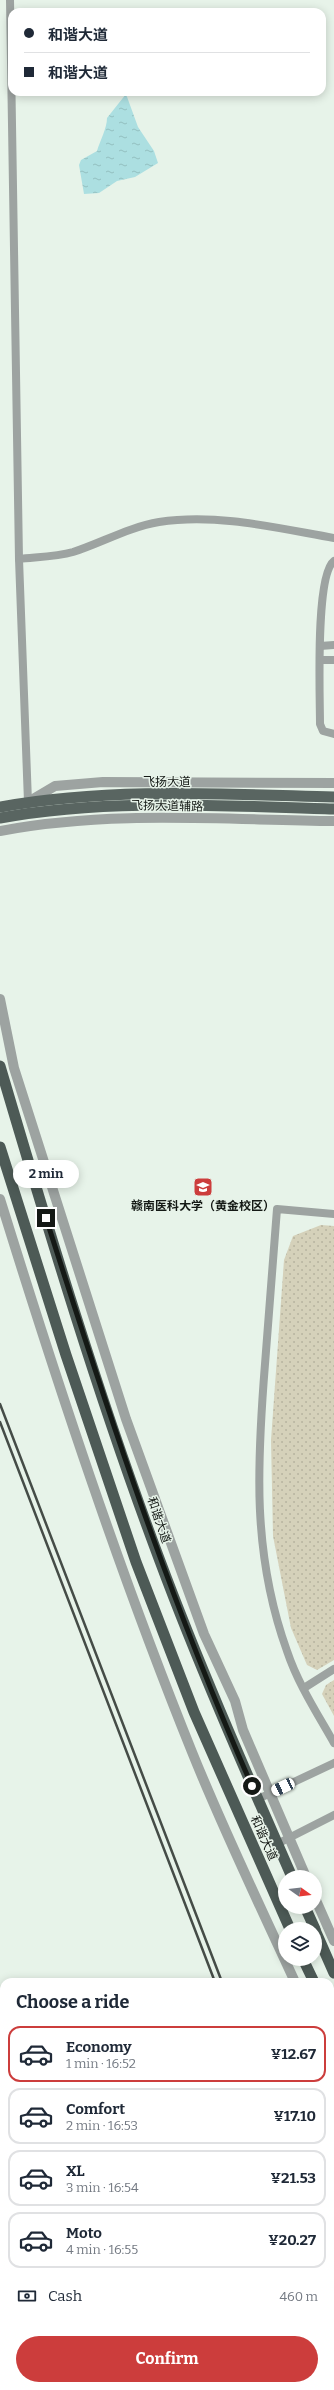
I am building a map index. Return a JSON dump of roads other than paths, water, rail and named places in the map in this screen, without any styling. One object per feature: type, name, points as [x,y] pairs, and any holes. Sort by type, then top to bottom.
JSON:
[{"type":"highway","name":"和谐大道","points":[[0,1066],[85,1345],[159,1559],[210,1691],[289,1870]]},
{"type":"highway","name":"和谐大道","points":[[0,1147],[66,1355],[136,1562],[194,1712],[287,1922]]},
{"type":"highway","points":[[322,1946],[334,1973]]},
{"type":"highway","points":[[306,1966],[312,1978]]},
{"type":"main road","name":"飞扬大道","points":[[0,807],[28,802],[112,794],[334,797]]},
{"type":"main road","name":"飞扬大道","points":[[0,818],[68,808],[110,806],[334,808]]},
{"type":"street","points":[[12,96],[19,559],[28,802]]},
{"type":"street","points":[[19,559],[71,552],[127,531],[158,522],[197,520],[228,521],[334,538]]},
{"type":"street","points":[[334,561],[326,572],[321,606],[320,646],[320,724],[322,731],[334,734]]},
{"type":"street","points":[[320,646],[334,645]]},
{"type":"street","points":[[320,660],[334,660]]},
{"type":"street","name":"飞扬大道辅路","points":[[28,802],[55,786],[103,782],[334,783]]},
{"type":"street","name":"飞扬大道辅路","points":[[0,831],[70,820],[113,818],[334,821]]},
{"type":"street","points":[[0,999],[14,1068],[126,1419],[204,1634],[234,1701],[243,1730],[303,1870]]},
{"type":"street","points":[[0,1200],[52,1366],[155,1658],[193,1754],[293,1978]]},
{"type":"street","points":[[334,1214],[277,1209],[259,1438],[258,1514],[264,1560],[286,1651],[334,1743]]},
{"type":"street","points":[[304,1688],[334,1669]]},
{"type":"street","points":[[258,1799],[334,1763]]},
{"type":"street","points":[[277,1844],[334,1815]]},
{"type":"street","points":[[322,1914],[334,1941]]},
{"type":"water","points":[[124,96],[127,96],[138,127],[154,151],[158,163],[135,177],[117,181],[99,193],[84,194],[79,165],[81,160],[97,151],[105,130],[107,118]]},
{"type":"railway","points":[[0,1404],[220,1978]]},
{"type":"railway","points":[[0,1422],[213,1978]]},
{"type":"place","name":"赣南医科大学（黄金校区）","points":[[203,1187]]}]
